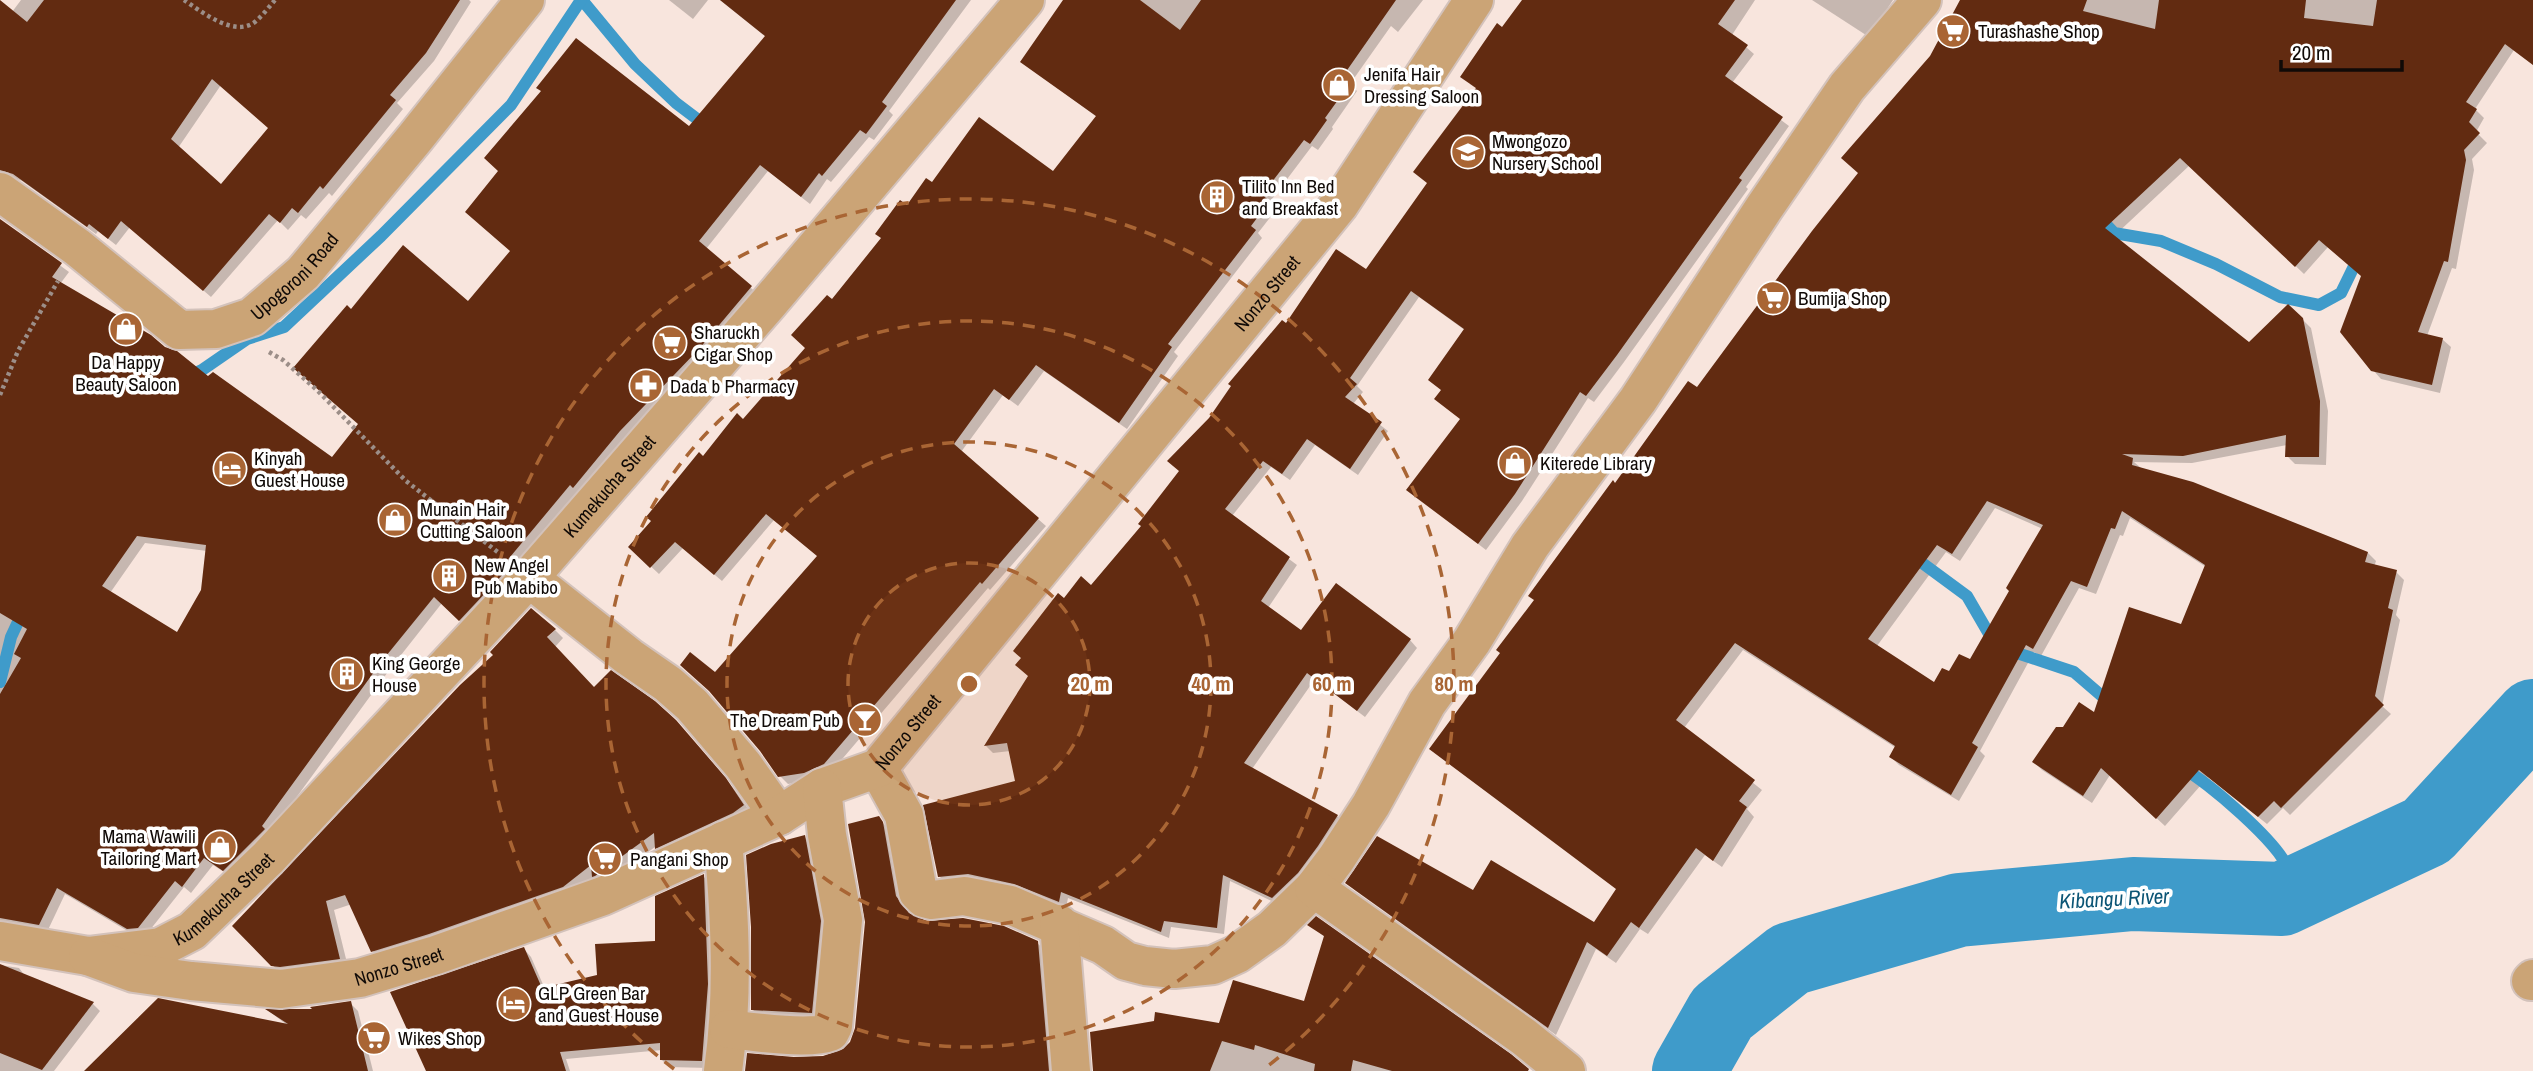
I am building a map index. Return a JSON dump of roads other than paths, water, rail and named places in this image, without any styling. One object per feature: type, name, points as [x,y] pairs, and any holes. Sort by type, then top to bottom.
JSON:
[{"type":"street","name":"Upogoroni Road","points":[[0,192],[77,247],[179,330],[229,326],[252,317],[303,273],[525,0]]},
{"type":"street","name":"Kumekucha Street","points":[[0,941],[88,956],[161,947],[192,931],[268,858],[529,578],[823,240],[1025,0]]},
{"type":"street","name":"Nonzo Street","points":[[88,956],[134,973],[281,989],[360,978],[436,955],[603,896],[779,816],[822,789],[878,768],[1339,205],[1474,0]]},
{"type":"street","points":[[878,768],[904,815],[918,892],[932,900],[964,896],[1010,905],[1103,945],[1126,961],[1174,969],[1213,965],[1237,954],[1272,929],[1314,888],[1336,859],[1371,805],[1427,703],[1472,641],[1530,546],[1639,400],[1764,208],[1847,87],[1922,0]]},
{"type":"street","points":[[529,578],[692,705],[743,765],[779,816]]},
{"type":"street","points":[[729,1029],[803,1035],[830,1032],[843,920],[827,835],[822,789]]},
{"type":"street","points":[[723,841],[730,917],[729,1029],[723,1071]]},
{"type":"street","points":[[1314,888],[1524,1037],[1566,1071]]},
{"type":"street","points":[[1059,925],[1070,1071]]},
{"type":"waterway","points":[[187,377],[202,370],[247,339],[284,327],[381,236],[511,105],[581,0]]},
{"type":"waterway","points":[[582,0],[635,64],[676,103],[709,128]]},
{"type":"waterway","points":[[2096,214],[2114,233],[2161,241],[2216,264],[2280,297],[2319,305],[2341,293],[2360,254]]},
{"type":"waterway","points":[[1910,554],[1967,596],[1996,646],[2074,672],[2110,703]]},
{"type":"waterway","points":[[0,682],[11,637],[24,609]]},
{"type":"waterway","name":"Kibangu River","points":[[1689,1071],[1722,1013],[1790,959],[1959,910],[2133,894],[2282,899],[2427,831],[2533,716]]},
{"type":"waterway","points":[[2182,768],[2241,814],[2282,858],[2288,869],[2291,891],[2282,899]]},
{"type":"place","name":"Turashashe Shop","points":[[1953,31]]},
{"type":"place","name":"Jenifa Hair Dressing Saloon","points":[[1339,85]]},
{"type":"place","name":"Mwongozo Nursery School","points":[[1468,152]]},
{"type":"place","name":"Tilito Inn Bed and Breakfast","points":[[1217,197]]},
{"type":"place","name":"Bumija Shop","points":[[1773,298]]},
{"type":"place","name":"Da Happy Beauty Saloon","points":[[126,329]]},
{"type":"place","name":"Sharuckh Cigar Shop","points":[[670,343]]},
{"type":"place","name":"Dada b Pharmacy","points":[[646,386]]},
{"type":"place","name":"Kiterede Library","points":[[1515,463]]},
{"type":"place","name":"Kinyah Guest House","points":[[230,469]]},
{"type":"place","name":"Munain Hair Cutting Saloon","points":[[395,520]]},
{"type":"place","name":"New Angel Pub Mabibo","points":[[449,576]]},
{"type":"place","name":"King George House","points":[[347,674]]},
{"type":"place","name":"The Dream Pub","points":[[865,720]]},
{"type":"place","name":"Mama Wawili Tailoring Mart","points":[[220,847]]},
{"type":"place","name":"Pangani Shop","points":[[605,859]]},
{"type":"place","name":"GLP Green Bar and Guest House","points":[[514,1004]]},
{"type":"place","name":"Wikes Shop","points":[[374,1038]]}]
